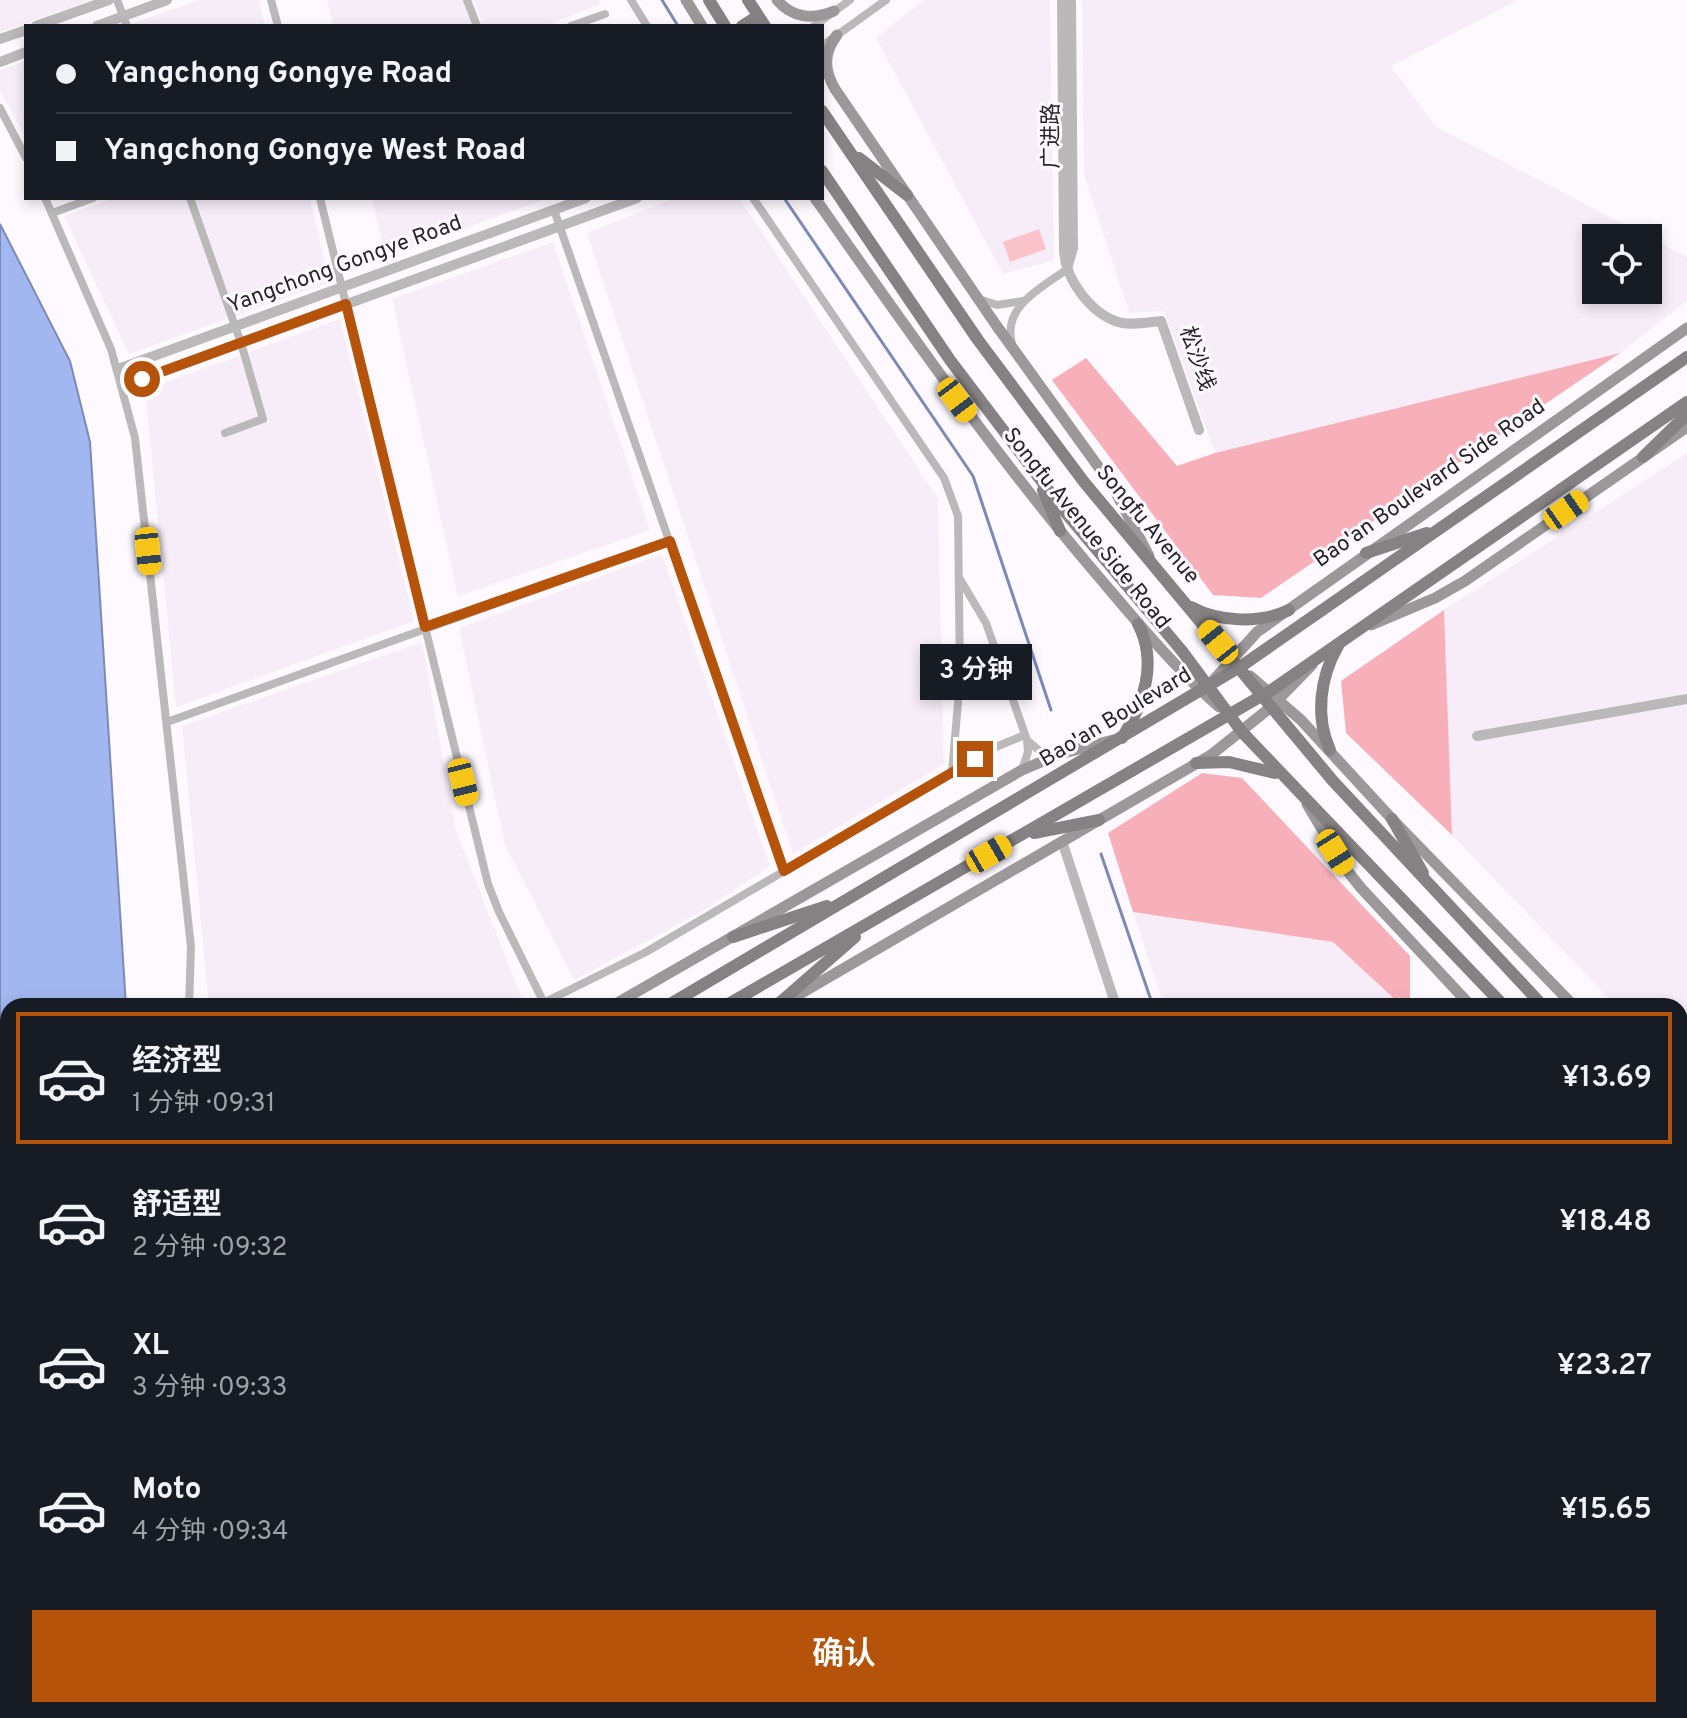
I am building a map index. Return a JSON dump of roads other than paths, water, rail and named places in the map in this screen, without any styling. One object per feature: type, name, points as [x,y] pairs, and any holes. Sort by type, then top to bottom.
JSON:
[{"type":"main road","points":[[686,0],[701,24]]},
{"type":"main road","points":[[709,0],[724,24]]},
{"type":"main road","points":[[748,0],[761,21]]},
{"type":"main road","points":[[777,0],[789,12],[801,16],[818,16],[834,11]]},
{"type":"main road","name":"Songfu Avenue Side Road","points":[[837,35],[826,58],[832,84],[977,298],[1113,487],[1153,564]]},
{"type":"main road","name":"Songfu Avenue","points":[[824,114],[1005,377],[1084,482],[1435,893],[1535,998]]},
{"type":"main road","points":[[846,146],[907,195]]},
{"type":"main road","points":[[824,174],[950,360],[1205,689],[1280,774],[1496,998]]},
{"type":"main road","name":"Songfu Avenue Side Road","points":[[816,200],[943,382],[1060,531],[1169,660],[1205,689]]},
{"type":"main road","name":"Bao'an Boulevard Side Road","points":[[1235,662],[1257,632],[1687,328]]},
{"type":"main road","name":"Bao'an Boulevard","points":[[681,998],[1205,689],[1235,662],[1442,528],[1687,357]]},
{"type":"main road","points":[[791,998],[1196,763],[1242,732],[1271,698],[1339,644],[1687,402]]},
{"type":"main road","points":[[1643,457],[1687,414]]},
{"type":"main road","points":[[1363,628],[1408,611],[1465,581],[1687,427]]},
{"type":"main road","points":[[1033,469],[1060,531]]},
{"type":"main road","points":[[1366,553],[1442,528]]},
{"type":"main road","points":[[1188,605],[1215,615],[1243,619],[1264,618],[1289,610]]},
{"type":"main road","points":[[626,998],[1022,770],[1053,756],[1122,739],[1135,714],[1148,673],[1147,652],[1138,624]]},
{"type":"main road","points":[[1330,750],[1323,730],[1321,706],[1327,673],[1339,644]]},
{"type":"main road","points":[[1271,698],[1330,750],[1392,819],[1566,998]]},
{"type":"main road","points":[[739,998],[1229,716],[1271,698]]},
{"type":"main road","points":[[1196,763],[1229,762],[1280,774]]},
{"type":"main road","points":[[1305,800],[1345,868],[1361,888],[1464,998]]},
{"type":"main road","points":[[1392,819],[1435,893]]},
{"type":"main road","points":[[1015,839],[1099,820]]},
{"type":"main road","points":[[733,937],[863,891]]},
{"type":"main road","points":[[786,998],[882,916]]},
{"type":"street","points":[[42,24],[109,0]]},
{"type":"street","points":[[117,0],[125,21],[167,0]]},
{"type":"street","points":[[271,0],[277,24]]},
{"type":"street","points":[[467,0],[476,24]]},
{"type":"street","points":[[631,0],[646,24]]},
{"type":"street","points":[[817,24],[850,0]]},
{"type":"street","points":[[824,45],[886,0]]},
{"type":"street","name":"广进路","points":[[1062,0],[1066,270]]},
{"type":"street","name":"广进路","points":[[1066,270],[1073,248],[1071,0]]},
{"type":"street","points":[[577,24],[605,14]]},
{"type":"street","points":[[0,39],[24,31]]},
{"type":"street","points":[[0,62],[24,53]]},
{"type":"street","points":[[0,108],[24,154]]},
{"type":"street","points":[[46,200],[118,369],[139,466],[191,947],[189,998]]},
{"type":"street","points":[[52,213],[88,200]]},
{"type":"street","points":[[191,200],[241,343],[263,419],[225,433]]},
{"type":"street","points":[[320,200],[491,893],[537,998]]},
{"type":"street","name":"Yangchong Gongye Road","points":[[118,369],[581,200]]},
{"type":"street","name":"Yangchong Gongye Road","points":[[123,386],[632,200]]},
{"type":"street","points":[[754,200],[948,484],[958,516],[959,579],[960,679],[952,773]]},
{"type":"street","points":[[554,210],[784,871]]},
{"type":"street","points":[[977,298],[997,305],[1024,300],[1066,270]]},
{"type":"street","name":"松沙线","points":[[1066,270],[1094,308],[1119,323],[1161,321],[1199,430]]},
{"type":"street","points":[[1016,353],[1010,326],[1024,300]]},
{"type":"street","points":[[167,722],[670,541]]},
{"type":"street","points":[[959,579],[986,623],[1026,738],[1028,752],[1022,770]]},
{"type":"street","points":[[1477,736],[1687,699]]},
{"type":"street","points":[[1026,738],[1037,750],[1053,756]]},
{"type":"street","points":[[552,998],[646,952],[998,746],[1026,738]]},
{"type":"street","points":[[1062,841],[1113,998]]},
{"type":"water","points":[[0,224],[70,361],[90,442],[125,998],[0,998]]},
{"type":"waterway","points":[[662,0],[677,24]]},
{"type":"waterway","points":[[785,200],[973,476],[1051,710]]},
{"type":"waterway","points":[[1101,854],[1150,998]]}]
